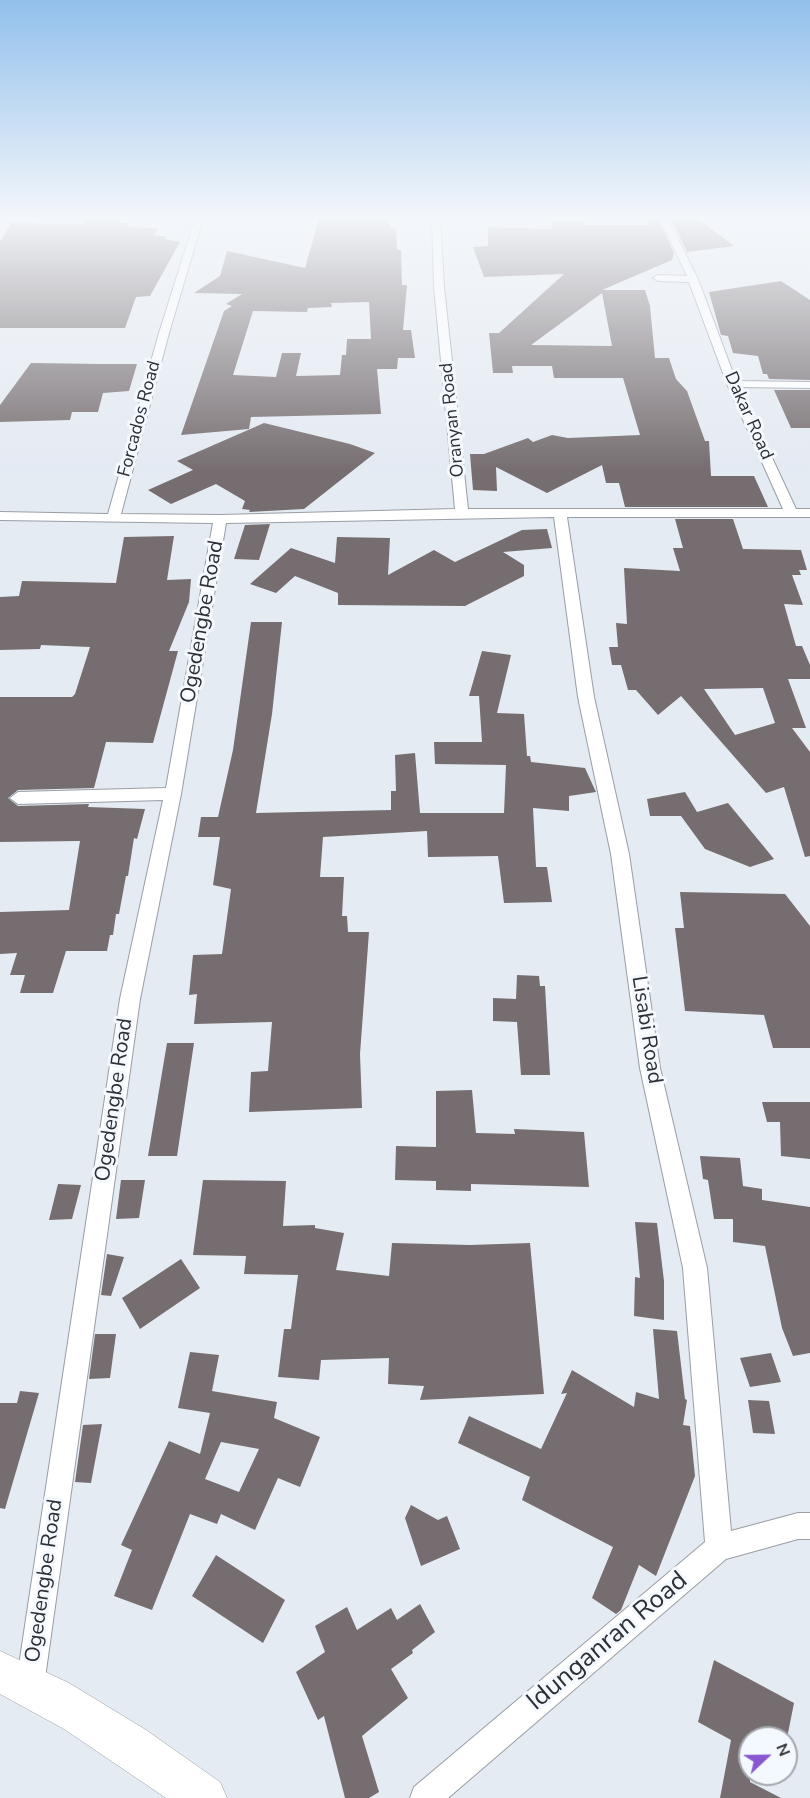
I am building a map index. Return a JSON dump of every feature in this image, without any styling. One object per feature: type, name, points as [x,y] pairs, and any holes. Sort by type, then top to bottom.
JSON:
[{"type":"main road","points":[[15,1678],[154,1761],[204,1798]]},
{"type":"street","name":"Forcados Road","points":[[114,516],[173,303]]},
{"type":"street","name":"Oranyan Road","points":[[441,303],[462,513]]},
{"type":"street","name":"Dakar Road","points":[[702,303],[732,384],[791,513]]},
{"type":"street","points":[[732,384],[810,385]]},
{"type":"street","points":[[0,516],[220,519],[462,513],[810,513]]},
{"type":"street","name":"Lisabi Road","points":[[560,513],[586,697],[620,854],[650,1068],[695,1268],[719,1548]]},
{"type":"street","name":"Ogedengbe Road","points":[[15,1678],[129,999],[173,794],[220,519]]},
{"type":"street","points":[[18,798],[173,794]]},
{"type":"street","name":"Idunganran Road","points":[[425,1798],[719,1548],[798,1526],[810,1526]]},
{"type":"building","points":[[0,303],[134,303],[125,328],[0,328]]},
{"type":"building","points":[[331,303],[332,307],[308,308],[307,312],[253,311],[233,375],[276,377],[282,353],[301,353],[296,376],[340,375],[342,355],[346,355],[347,339],[371,339],[369,303],[405,303],[403,330],[411,330],[415,358],[398,358],[397,369],[377,369],[381,414],[251,417],[249,429],[181,435],[224,311],[232,306],[226,304],[335,303]]},
{"type":"building","points":[[532,303],[588,303],[531,345],[612,346],[604,303],[649,303],[655,358],[669,358],[676,379],[687,391],[705,441],[709,441],[711,476],[754,476],[768,507],[625,507],[619,483],[606,483],[602,465],[547,493],[496,467],[497,491],[473,490],[470,454],[484,454],[528,438],[533,442],[552,435],[568,438],[640,435],[623,378],[554,378],[552,366],[512,366],[513,373],[493,373],[489,333],[499,333]]},
{"type":"building","points":[[712,303],[810,303],[810,380],[769,379],[767,374],[763,374],[758,356],[733,353],[728,336],[721,335]]},
{"type":"building","points":[[31,363],[137,364],[129,391],[103,393],[98,412],[72,412],[70,420],[0,422],[0,405]]},
{"type":"building","points":[[774,390],[810,390],[810,428],[791,428]]},
{"type":"building","points":[[264,423],[350,444],[375,453],[304,509],[249,512],[250,510],[242,509],[245,501],[216,484],[171,504],[148,490],[193,470],[177,461]]},
{"type":"building","points":[[675,519],[733,519],[743,549],[801,550],[807,570],[799,570],[801,575],[792,575],[803,605],[784,604],[796,646],[802,646],[810,665],[810,679],[788,679],[806,728],[792,728],[810,752],[810,856],[805,857],[784,787],[766,793],[681,696],[658,715],[636,690],[628,690],[621,665],[612,665],[609,647],[618,647],[616,623],[627,624],[624,568],[680,571],[673,548],[683,548]],"holes":[[[763,688],[775,723],[735,735],[704,689]]]},
{"type":"building","points":[[270,524],[259,560],[234,559],[245,525]]},
{"type":"building","points":[[547,529],[552,548],[503,552],[524,565],[524,576],[465,606],[338,605],[338,593],[295,576],[276,593],[250,584],[291,548],[335,563],[337,537],[390,538],[388,575],[434,550],[455,562],[522,530]]},
{"type":"building","points":[[174,536],[167,580],[191,579],[189,602],[169,651],[178,651],[153,743],[106,742],[94,788],[18,790],[8,798],[18,806],[89,804],[88,807],[145,809],[137,839],[134,838],[119,914],[116,914],[113,935],[110,935],[107,951],[66,951],[53,993],[20,993],[25,975],[10,975],[17,953],[0,954],[0,912],[69,910],[80,841],[0,842],[0,697],[72,697],[75,694],[90,647],[41,645],[40,649],[0,650],[0,597],[19,596],[22,581],[116,583],[124,537]]},
{"type":"building","points":[[251,622],[282,622],[272,714],[256,813],[391,810],[391,791],[396,791],[395,755],[415,753],[420,813],[504,813],[506,765],[435,764],[434,742],[482,742],[479,696],[469,696],[482,651],[511,655],[497,713],[524,714],[527,756],[530,756],[531,762],[585,768],[596,792],[569,796],[569,811],[533,808],[536,867],[547,867],[552,902],[504,903],[498,856],[428,857],[427,831],[323,837],[320,877],[344,877],[342,916],[347,916],[348,932],[369,932],[360,1054],[362,1108],[249,1112],[251,1072],[268,1071],[272,1022],[194,1024],[197,994],[189,995],[193,955],[222,954],[231,889],[213,885],[220,837],[198,837],[201,817],[218,817],[233,750]]},
{"type":"building","points":[[685,792],[697,812],[728,803],[774,859],[750,867],[705,849],[681,816],[650,816],[647,799]]},
{"type":"building","points":[[680,892],[785,894],[810,926],[810,1048],[773,1048],[764,1015],[685,1011],[675,928],[684,928]]},
{"type":"building","points":[[517,975],[539,976],[540,986],[545,986],[550,1075],[521,1075],[517,1022],[493,1021],[493,998],[516,999]]},
{"type":"building","points":[[167,1043],[194,1043],[177,1156],[148,1156]]},
{"type":"building","points":[[472,1090],[476,1133],[515,1134],[514,1129],[584,1132],[589,1187],[471,1184],[471,1191],[436,1190],[436,1181],[395,1180],[396,1146],[436,1147],[436,1091]]},
{"type":"building","points":[[762,1102],[810,1102],[810,1159],[781,1156],[780,1122],[767,1122]]},
{"type":"building","points":[[700,1156],[740,1158],[743,1186],[762,1189],[762,1200],[810,1207],[810,1353],[793,1356],[782,1328],[765,1246],[733,1242],[733,1219],[714,1219],[708,1180],[703,1179]]},
{"type":"building","points":[[121,1180],[145,1180],[139,1218],[116,1219]]},
{"type":"building","points":[[203,1180],[286,1181],[283,1226],[315,1225],[315,1228],[344,1233],[336,1270],[389,1276],[392,1243],[470,1245],[530,1243],[544,1394],[420,1400],[424,1386],[388,1384],[389,1358],[321,1360],[319,1380],[278,1377],[284,1329],[291,1329],[298,1275],[244,1274],[246,1256],[193,1255]]},
{"type":"building","points":[[58,1184],[81,1185],[72,1219],[49,1220]]},
{"type":"building","points":[[635,1222],[657,1223],[664,1281],[664,1320],[634,1316],[635,1277],[640,1278]]},
{"type":"building","points":[[107,1254],[124,1257],[111,1296],[101,1295]]},
{"type":"building","points":[[181,1259],[200,1288],[140,1329],[122,1298]]},
{"type":"building","points":[[653,1329],[677,1331],[685,1399],[687,1400],[683,1425],[690,1426],[695,1476],[656,1576],[639,1565],[621,1610],[616,1614],[592,1598],[613,1547],[522,1500],[530,1477],[458,1443],[469,1416],[541,1449],[567,1393],[561,1394],[572,1370],[634,1407],[636,1392],[659,1399]]},
{"type":"building","points":[[95,1334],[116,1334],[110,1378],[89,1379]]},
{"type":"building","points":[[190,1352],[219,1355],[212,1391],[277,1402],[274,1418],[320,1437],[300,1487],[278,1478],[255,1530],[221,1514],[217,1524],[190,1514],[152,1610],[114,1596],[132,1550],[121,1545],[169,1441],[200,1454],[210,1413],[178,1408]],"holes":[[[221,1442],[259,1449],[239,1492],[205,1479]]]},
{"type":"building","points":[[771,1353],[781,1382],[750,1387],[740,1358]]},
{"type":"building","points":[[20,1391],[39,1393],[5,1509],[0,1508],[0,1403],[17,1403]]},
{"type":"building","points":[[748,1400],[769,1401],[775,1434],[753,1433]]},
{"type":"building","points":[[102,1424],[91,1483],[75,1482],[83,1425]]},
{"type":"building","points":[[411,1505],[438,1520],[447,1516],[460,1549],[421,1566],[405,1518]]},
{"type":"building","points":[[216,1555],[285,1600],[263,1643],[192,1596]]},
{"type":"building","points":[[420,1604],[435,1632],[412,1650],[413,1653],[391,1669],[408,1698],[362,1736],[379,1792],[369,1798],[345,1798],[324,1716],[318,1720],[296,1672],[325,1652],[315,1626],[347,1607],[357,1630],[391,1608],[397,1620]]},
{"type":"building","points":[[714,1660],[794,1703],[789,1726],[738,1726],[738,1786],[758,1786],[781,1798],[720,1798],[731,1740],[698,1722]]}]
